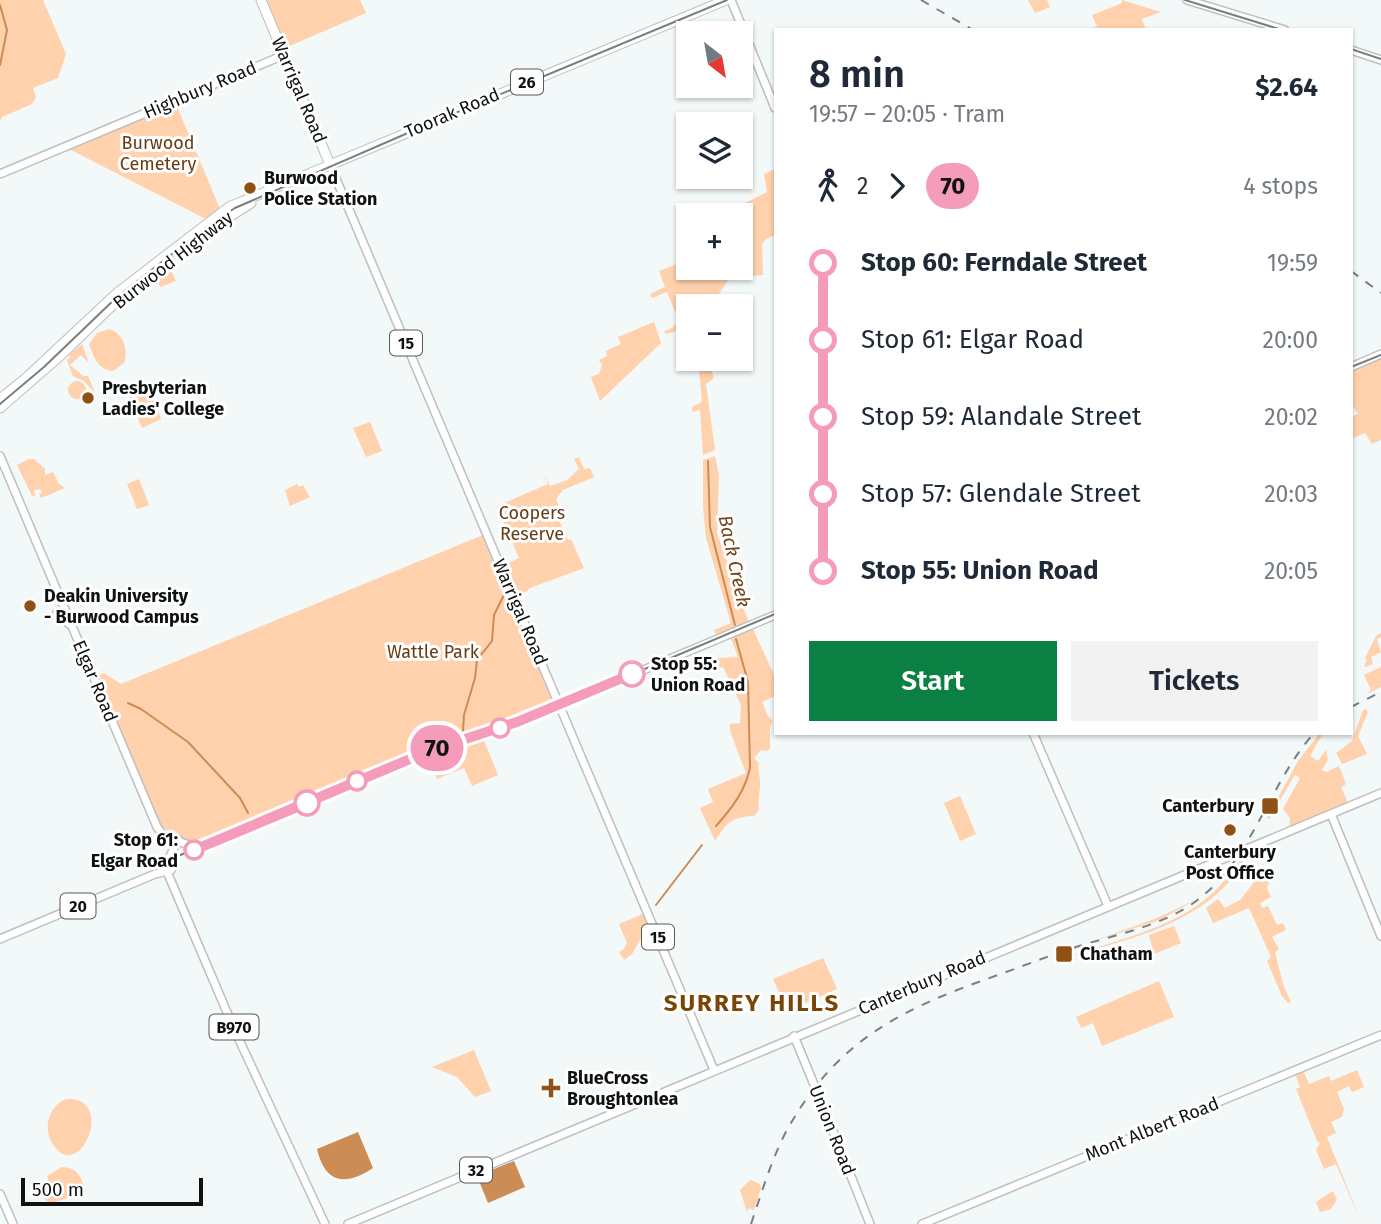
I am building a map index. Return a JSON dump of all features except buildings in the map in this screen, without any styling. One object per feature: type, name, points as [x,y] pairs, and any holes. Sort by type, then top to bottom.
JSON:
[{"type":"highway","name":"Warrigal Road","points":[[261,0],[332,165]]},
{"type":"highway","name":"Toorak Road","points":[[332,165],[728,0]]},
{"type":"highway","name":"Burwood Highway","points":[[186,243],[202,226],[260,196],[332,165]]},
{"type":"highway","name":"Burwood Highway","points":[[0,399],[90,317],[186,243],[215,225],[227,213]]},
{"type":"highway","points":[[202,226],[215,225]]},
{"type":"highway","name":"Burwood Highway","points":[[0,408],[104,314],[118,296]]},
{"type":"highway","points":[[90,317],[97,318],[104,314]]},
{"type":"main road","points":[[728,0],[774,106]]},
{"type":"main road","points":[[1187,0],[1209,4],[1279,28]]},
{"type":"main road","points":[[1353,51],[1381,60]]},
{"type":"main road","name":"Highbury Road","points":[[0,174],[284,55]]},
{"type":"main road","name":"Warrigal Road","points":[[332,165],[714,1070]]},
{"type":"main road","points":[[1353,366],[1381,354]]},
{"type":"main road","name":"Elgar Road","points":[[0,456],[158,829],[178,843]]},
{"type":"main road","points":[[61,603],[55,614],[72,627]]},
{"type":"main road","points":[[169,869],[178,843],[206,845],[429,752],[507,727],[559,706],[774,615]]},
{"type":"main road","points":[[1034,735],[1108,906]]},
{"type":"main road","name":"Canterbury Road","points":[[348,1224],[1381,793]]},
{"type":"main road","points":[[1331,814],[1381,936]]},
{"type":"main road","name":"20","points":[[0,939],[169,869]]},
{"type":"main road","name":"B970","points":[[169,869],[172,882],[239,1039],[325,1224]]},
{"type":"main road","name":"Mont Albert Road","points":[[922,1224],[1381,1035]]},
{"type":"main road","name":"Union Road","points":[[794,1036],[870,1224]]},
{"type":"main road","points":[[0,1194],[13,1224]]},
{"type":"green space","points":[[0,0],[43,0],[66,54],[58,78],[33,88],[36,97],[32,104],[2,117],[0,121]]},
{"type":"green space","points":[[265,0],[360,0],[366,13],[285,48]]},
{"type":"green space","points":[[1028,0],[1047,0],[1050,7],[1035,13]]},
{"type":"green space","points":[[1122,0],[1161,12],[1142,19],[1145,28],[1092,28],[1097,26],[1092,15],[1122,3]]},
{"type":"green space","name":"Burwood Cemetery","points":[[176,104],[220,209],[206,219],[69,149]]},
{"type":"green space","points":[[774,169],[774,235],[762,244],[763,275],[753,276],[753,203],[745,203],[767,192],[764,174]]},
{"type":"green space","points":[[168,263],[176,281],[160,287],[154,274]]},
{"type":"green space","points":[[676,264],[676,280],[729,280],[719,294],[676,294],[676,314],[667,292],[652,298],[650,294],[665,287],[659,271]]},
{"type":"green space","points":[[654,322],[661,343],[600,401],[591,377],[599,374],[602,365],[599,360],[607,356],[606,351],[621,344],[618,337]]},
{"type":"green space","points":[[676,324],[674,332],[666,334],[664,331]]},
{"type":"green space","points":[[109,329],[121,338],[126,353],[124,363],[113,371],[100,365],[89,344],[97,333]]},
{"type":"green space","points":[[82,344],[89,363],[81,355],[70,365],[83,376],[88,376],[95,393],[84,381],[73,376],[67,360]]},
{"type":"green space","points":[[1381,359],[1381,440],[1372,444],[1365,433],[1353,438],[1353,416],[1358,414],[1353,408],[1353,371]]},
{"type":"green space","points":[[699,371],[711,371],[714,378],[706,384],[715,450],[703,455],[700,410],[692,412],[692,407],[702,402]]},
{"type":"green space","points":[[73,381],[81,381],[86,390],[84,397],[73,399],[68,394],[68,386]]},
{"type":"green space","points":[[148,382],[161,419],[142,428],[127,391]]},
{"type":"green space","points":[[370,422],[382,451],[366,457],[353,428]]},
{"type":"green space","points":[[715,456],[719,475],[717,533],[749,623],[717,636],[714,630],[731,623],[706,538],[703,507],[703,460]]},
{"type":"green space","name":"Coopers Reserve","points":[[579,457],[584,469],[590,468],[594,477],[563,490],[556,499],[563,516],[558,518],[584,568],[530,588],[518,598],[504,565],[519,558],[497,506],[548,484],[543,472],[550,486],[567,480],[579,469],[574,459]]},
{"type":"green space","points":[[34,459],[45,469],[45,475],[53,472],[59,484],[65,488],[41,498],[40,489],[34,490],[35,496],[32,496],[17,465]]},
{"type":"green space","points":[[139,479],[149,505],[137,509],[127,484]]},
{"type":"green space","points":[[297,484],[299,487],[303,485],[310,497],[290,506],[285,490]]},
{"type":"green space","name":"Wattle Park","points":[[483,535],[553,703],[503,723],[434,744],[429,743],[425,745],[425,749],[203,841],[180,837],[160,825],[97,676],[104,673],[121,684]]},
{"type":"green space","points":[[752,627],[774,675],[774,696],[762,702],[773,721],[770,727],[770,748],[767,751],[761,750],[754,758],[759,763],[759,810],[754,816],[730,822],[715,841],[700,808],[713,802],[708,789],[746,773],[730,731],[730,724],[740,723],[741,705],[723,667],[708,671],[704,663],[718,658],[738,657],[730,636]]},
{"type":"green space","points":[[1381,633],[1381,637],[1377,639],[1381,652],[1371,657],[1373,664],[1366,667],[1365,658],[1376,636]]},
{"type":"green space","points":[[1381,667],[1381,687],[1366,694],[1371,690],[1364,675]]},
{"type":"green space","points":[[1363,710],[1368,712],[1358,736],[1367,754],[1342,764],[1336,753],[1352,741]]},
{"type":"green space","points":[[1318,735],[1322,735],[1310,756],[1318,761],[1326,750],[1328,760],[1322,770],[1326,772],[1339,766],[1346,784],[1341,787],[1348,803],[1289,829],[1290,818],[1283,809],[1300,778],[1295,775],[1269,819],[1267,818],[1298,761]]},
{"type":"green space","points":[[483,738],[498,775],[472,786],[464,768],[437,779],[428,756]]},
{"type":"green space","points":[[960,796],[976,834],[960,841],[944,803]]},
{"type":"green space","points":[[1246,854],[1233,877],[1217,894],[1178,920],[1067,958],[1175,919],[1218,888]]},
{"type":"green space","points":[[1262,872],[1271,876],[1267,888],[1271,897],[1260,903],[1262,908],[1268,906],[1277,925],[1283,923],[1286,930],[1272,937],[1279,949],[1275,952],[1283,984],[1291,1002],[1288,1003],[1282,996],[1267,961],[1271,957],[1249,908],[1213,923],[1206,908],[1218,899],[1225,908],[1240,900]]},
{"type":"green space","points":[[1197,899],[1160,920],[1091,942],[1157,918]]},
{"type":"green space","points":[[643,914],[648,926],[632,954],[624,960],[619,952],[627,943],[619,924]]},
{"type":"green space","points":[[1174,926],[1181,943],[1154,954],[1149,935]]},
{"type":"green space","points":[[823,958],[837,989],[787,1011],[773,979]]},
{"type":"green space","points":[[1159,981],[1174,1017],[1102,1046],[1093,1023],[1081,1028],[1076,1017]]},
{"type":"green space","points":[[474,1050],[491,1091],[475,1097],[457,1077],[432,1067]]},
{"type":"green space","points":[[1303,1070],[1309,1084],[1329,1076],[1331,1081],[1357,1070],[1364,1087],[1352,1092],[1349,1086],[1337,1092],[1344,1109],[1342,1117],[1331,1122],[1336,1133],[1327,1137],[1362,1224],[1336,1164],[1324,1169],[1316,1150],[1320,1143],[1296,1089],[1300,1087],[1295,1074]]},
{"type":"green space","points":[[66,1099],[82,1102],[90,1111],[88,1137],[72,1155],[61,1153],[51,1141],[48,1129],[52,1111]]},
{"type":"green space","points":[[62,1167],[78,1173],[85,1190],[76,1196],[50,1203],[44,1199],[50,1186],[47,1176]]},
{"type":"green space","points":[[750,1180],[760,1184],[761,1188],[754,1210],[749,1208],[747,1212],[740,1190]]},
{"type":"green space","points":[[1333,1191],[1337,1200],[1331,1209],[1320,1212],[1316,1202]]},
{"type":"shaded area","points":[[358,1132],[373,1168],[354,1178],[331,1175],[325,1169],[317,1149]]},
{"type":"shaded area","points":[[514,1161],[525,1187],[488,1203],[477,1176]]},
{"type":"waterway","points":[[0,5],[7,30],[0,65]]},
{"type":"waterway","name":"Back Creek","points":[[708,461],[710,527],[735,625]]},
{"type":"waterway","points":[[463,731],[464,715],[475,678],[477,660],[492,641],[494,615],[505,593]]},
{"type":"waterway","name":"Back Creek","points":[[716,826],[738,798],[750,767],[748,682],[736,639]]},
{"type":"waterway","points":[[128,703],[188,742],[240,798],[248,813]]},
{"type":"waterway","name":"Back Creek","points":[[656,905],[702,845]]},
{"type":"tram line","points":[[0,404],[44,367],[118,296],[235,208],[727,0]]},
{"type":"tram line","points":[[1185,0],[1276,28]]},
{"type":"tram line","points":[[1353,50],[1381,59]]},
{"type":"tram line","points":[[1353,366],[1381,355]]},
{"type":"tram line","points":[[178,856],[429,751],[524,720],[774,614]]},
{"type":"tram line","name":"70","points":[[307,803],[194,850],[429,751],[517,722],[632,674]]},
{"type":"railway","points":[[921,0],[970,28]]},
{"type":"railway","points":[[1353,272],[1381,293]]},
{"type":"railway","points":[[1353,706],[1381,692]]},
{"type":"railway","points":[[751,1224],[771,1164],[787,1130],[807,1098],[851,1049],[876,1030],[933,1000],[1054,954],[1149,925],[1192,904],[1213,887],[1245,846],[1284,776],[1312,735]]},
{"type":"place","name":"Burwood Police Station","points":[[250,188]]},
{"type":"place","name":"Presbyterian Ladies' College","points":[[88,398]]},
{"type":"place","name":"Deakin University - Burwood Campus","points":[[30,606]]},
{"type":"place","name":"Stop 55: Union Road","points":[[632,674]]},
{"type":"place","name":"Canterbury","points":[[1270,806]]},
{"type":"place","name":"Canterbury Post Office","points":[[1230,830]]},
{"type":"place","name":"Stop 61: Elgar Road","points":[[194,850]]},
{"type":"place","name":"Chatham","points":[[1064,954]]},
{"type":"place","name":"BlueCross Broughtonlea","points":[[551,1088]]},
{"type":"district","name":"SURREY HILLS","points":[[752,1003]]}]
